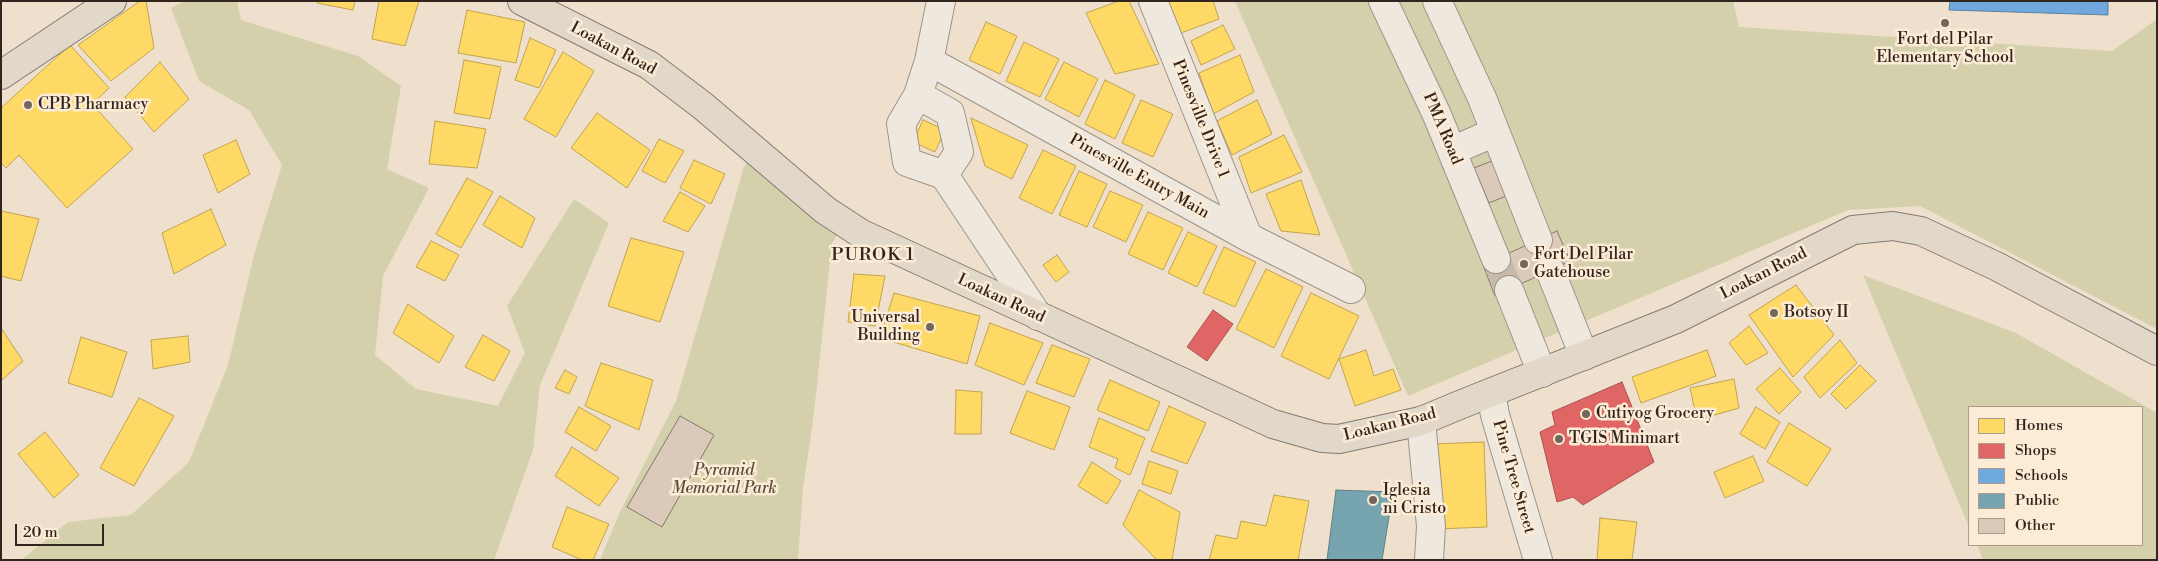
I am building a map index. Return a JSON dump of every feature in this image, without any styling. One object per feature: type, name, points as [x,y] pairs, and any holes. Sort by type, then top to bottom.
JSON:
[{"type":"main road","points":[[1,74],[112,1]]},
{"type":"main road","name":"Loakan Road","points":[[522,1],[648,66],[702,106],[825,210],[860,233],[1273,424],[1322,438],[1339,438],[1421,421],[1676,319],[1853,230],[1893,226],[1921,231],[1996,266],[2157,351]]},
{"type":"street","points":[[941,1],[929,61],[918,95],[900,124],[907,162],[944,175],[1038,316]]},
{"type":"street","name":"Pinesville Drive 1","points":[[1153,1],[1248,237]]},
{"type":"street","name":"PMA Road","points":[[1383,1],[1452,151],[1496,259]]},
{"type":"street","points":[[1437,1],[1482,98],[1538,240]]},
{"type":"street","name":"Pinesville Entry Main","points":[[929,61],[1248,237],[1351,289]]},
{"type":"street","points":[[918,95],[950,113],[959,152],[944,175]]},
{"type":"street","points":[[1452,151],[1495,132]]},
{"type":"street","points":[[1550,270],[1584,356]]},
{"type":"street","points":[[1509,290],[1542,373]]},
{"type":"street","name":"Pine Tree Street","points":[[1491,393],[1495,415],[1538,560]]},
{"type":"street","points":[[1421,421],[1431,526],[1429,560]]},
{"type":"green space","points":[[185,1],[237,1],[241,20],[358,56],[401,86],[387,169],[429,188],[383,276],[375,355],[416,389],[498,406],[525,353],[507,306],[574,199],[609,223],[540,385],[533,450],[494,560],[21,560],[68,522],[131,515],[189,462],[228,365],[254,255],[282,165],[249,110],[199,81],[171,8]]},
{"type":"green space","points":[[1235,1],[1733,1],[1739,27],[2112,51],[2157,19],[2157,329],[1920,206],[1848,210],[1408,396]]},
{"type":"green space","name":"Pyramid Memorial Park","points":[[750,159],[839,232],[832,243],[814,413],[803,489],[798,560],[600,560],[619,514],[676,401],[744,167]]},
{"type":"green space","points":[[1863,275],[2016,333],[2157,413],[2157,560],[1983,560],[1977,546],[2143,546],[2143,406],[1968,406],[1968,525]]},
{"type":"building: Homes","points":[[140,1],[146,1],[154,48],[111,81],[78,45]]},
{"type":"building: Homes","points":[[317,1],[355,1],[353,10],[317,3]]},
{"type":"building: Homes","points":[[379,1],[419,1],[405,46],[372,39]]},
{"type":"building: Homes","points":[[1119,1],[1129,1],[1159,64],[1115,74],[1086,13]]},
{"type":"building: Homes","points":[[1167,1],[1213,1],[1219,19],[1178,34]]},
{"type":"building: Homes","points":[[467,10],[525,22],[516,63],[458,53]]},
{"type":"building: Homes","points":[[986,22],[1017,36],[1000,74],[969,60]]},
{"type":"building: Homes","points":[[1223,25],[1235,49],[1201,65],[1191,41]]},
{"type":"building: Homes","points":[[530,38],[556,50],[539,88],[515,80]]},
{"type":"building: Homes","points":[[1024,42],[1059,59],[1040,97],[1006,81]]},
{"type":"building: Homes","points":[[70,45],[109,88],[92,104],[133,149],[67,208],[19,155],[6,168],[1,163],[1,108]]},
{"type":"building: Homes","points":[[563,52],[594,71],[556,137],[524,119]]},
{"type":"building: Homes","points":[[1240,55],[1254,92],[1213,114],[1199,73]]},
{"type":"building: Homes","points":[[464,60],[501,67],[490,119],[454,113]]},
{"type":"building: Homes","points":[[160,62],[189,99],[154,132],[125,97]]},
{"type":"building: Homes","points":[[1064,62],[1098,79],[1079,117],[1045,99]]},
{"type":"building: Homes","points":[[1105,80],[1135,95],[1115,139],[1085,124]]},
{"type":"building: Homes","points":[[1141,100],[1173,114],[1153,157],[1122,143]]},
{"type":"building: Homes","points":[[1257,100],[1272,134],[1232,155],[1217,121]]},
{"type":"building: Homes","points":[[597,113],[650,150],[627,188],[571,148]]},
{"type":"building: Homes","points":[[971,118],[1028,145],[1012,179],[985,166]]},
{"type":"building: Homes","points":[[923,120],[945,130],[935,152],[913,142]]},
{"type":"building: Homes","points":[[435,121],[486,129],[477,168],[429,164]]},
{"type":"building: Homes","points":[[1284,135],[1302,172],[1251,193],[1239,157]]},
{"type":"building: Homes","points":[[659,139],[684,151],[665,183],[642,171]]},
{"type":"building: Homes","points":[[236,140],[250,174],[218,193],[203,155]]},
{"type":"building: Homes","points":[[1043,150],[1076,166],[1052,214],[1019,198]]},
{"type":"building: Homes","points":[[694,160],[725,174],[711,204],[680,188]]},
{"type":"building: Homes","points":[[1079,171],[1107,184],[1087,227],[1059,215]]},
{"type":"building: Homes","points":[[467,178],[493,192],[461,248],[436,234]]},
{"type":"building: Homes","points":[[1301,180],[1320,235],[1281,231],[1266,194]]},
{"type":"building: Homes","points":[[1110,191],[1143,205],[1126,242],[1093,227]]},
{"type":"building: Homes","points":[[680,192],[705,206],[688,232],[663,221]]},
{"type":"building: Homes","points":[[500,196],[535,218],[522,248],[483,225]]},
{"type":"building: Homes","points":[[211,209],[226,245],[174,274],[162,233]]},
{"type":"building: Homes","points":[[1,211],[39,219],[21,281],[1,276]]},
{"type":"building: Homes","points":[[1148,212],[1183,228],[1163,270],[1128,254]]},
{"type":"building: Homes","points":[[1188,232],[1217,246],[1197,287],[1168,273]]},
{"type":"building: Homes","points":[[631,238],[684,252],[660,322],[608,306]]},
{"type":"building: Homes","points":[[431,241],[459,255],[445,281],[416,267]]},
{"type":"building: Homes","points":[[1224,247],[1256,262],[1235,307],[1203,293]]},
{"type":"building: Homes","points":[[1057,255],[1069,272],[1056,282],[1043,265]]},
{"type":"building: Homes","points":[[1266,269],[1303,287],[1274,348],[1236,329]]},
{"type":"building: Homes","points":[[854,274],[885,276],[875,326],[848,322]]},
{"type":"building: Homes","points":[[1796,285],[1834,335],[1793,377],[1749,315]]},
{"type":"building: Homes","name":"Universal Building","points":[[894,293],[980,316],[967,364],[880,338]]},
{"type":"building: Homes","points":[[1311,293],[1359,316],[1329,379],[1281,356]]},
{"type":"building: Homes","points":[[408,304],[454,336],[439,363],[393,333]]},
{"type":"building: Homes","points":[[990,323],[1043,343],[1024,385],[975,365]]},
{"type":"building: Homes","points":[[1749,326],[1768,353],[1746,365],[1729,343]]},
{"type":"building: Homes","points":[[1,328],[23,361],[1,381]]},
{"type":"building: Homes","points":[[483,335],[510,351],[494,381],[465,367]]},
{"type":"building: Homes","points":[[188,336],[190,362],[153,369],[151,340]]},
{"type":"building: Homes","points":[[81,337],[127,352],[112,397],[68,383]]},
{"type":"building: Homes","points":[[1840,340],[1857,363],[1820,398],[1804,377]]},
{"type":"building: Homes","points":[[1052,345],[1090,359],[1074,397],[1036,383]]},
{"type":"building: Homes","points":[[1366,350],[1374,376],[1393,369],[1401,390],[1355,406],[1339,359]]},
{"type":"building: Homes","points":[[1707,350],[1716,376],[1641,403],[1632,377]]},
{"type":"building: Homes","points":[[601,363],[653,380],[639,430],[585,406]]},
{"type":"building: Homes","points":[[1860,365],[1876,381],[1846,409],[1831,394]]},
{"type":"building: Homes","points":[[1780,368],[1801,392],[1779,414],[1756,389]]},
{"type":"building: Homes","points":[[565,370],[577,377],[569,394],[555,388]]},
{"type":"building: Homes","points":[[1734,379],[1739,408],[1697,420],[1690,388]]},
{"type":"building: Homes","points":[[1110,380],[1160,402],[1148,431],[1097,410]]},
{"type":"building: Homes","points":[[956,390],[982,392],[981,434],[955,434]]},
{"type":"building: Homes","points":[[1027,391],[1070,407],[1054,450],[1010,433]]},
{"type":"building: Homes","points":[[139,398],[174,416],[134,486],[100,468]]},
{"type":"building: Homes","points":[[1169,406],[1206,423],[1187,464],[1151,451]]},
{"type":"building: Homes","points":[[579,407],[611,426],[596,451],[565,432]]},
{"type":"building: Homes","points":[[1756,407],[1780,422],[1765,449],[1740,434]]},
{"type":"building: Homes","points":[[1099,418],[1145,438],[1130,475],[1115,468],[1118,459],[1089,447]]},
{"type":"building: Homes","points":[[1789,423],[1831,449],[1807,486],[1767,462]]},
{"type":"building: Homes","points":[[45,432],[79,475],[54,498],[18,454]]},
{"type":"building: Homes","points":[[1484,442],[1487,527],[1437,529],[1433,444]]},
{"type":"building: Homes","points":[[572,447],[619,478],[599,506],[555,476]]},
{"type":"building: Homes","points":[[1753,456],[1764,481],[1725,498],[1714,472]]},
{"type":"building: Homes","points":[[1149,461],[1178,471],[1171,494],[1142,484]]},
{"type":"building: Homes","points":[[1092,462],[1121,481],[1107,504],[1078,486]]},
{"type":"building: Homes","points":[[1139,490],[1180,512],[1172,560],[1157,560],[1123,525]]},
{"type":"building: Homes","points":[[1274,495],[1309,501],[1298,560],[1209,560],[1216,535],[1237,539],[1241,521],[1266,526]]},
{"type":"building: Homes","points":[[567,507],[609,524],[593,560],[582,560],[552,547]]},
{"type":"building: Homes","points":[[1600,518],[1637,522],[1632,560],[1597,560]]},
{"type":"building: Shops","points":[[1213,310],[1233,324],[1207,361],[1187,347]]},
{"type":"building: Shops","points":[[1622,382],[1654,462],[1583,505],[1573,497],[1557,502],[1540,432],[1555,425],[1552,412]]},
{"type":"building: Schools","points":[[1950,1],[2108,1],[2108,15],[1949,10]]},
{"type":"building: Public","points":[[1336,490],[1393,492],[1382,560],[1327,560]]},
{"type":"building: Other","points":[[1492,161],[1506,196],[1489,203],[1474,168]]},
{"type":"building: Other","name":"Fort Del Pilar Gatehouse","points":[[1557,231],[1570,261],[1495,296],[1483,265]]},
{"type":"building: Other","points":[[680,416],[714,435],[662,527],[627,507]]},
{"type":"tunnel","points":[[1496,259],[1509,290]]},
{"type":"place","name":"Fort del Pilar Elementary School","points":[[1945,23]]},
{"type":"place","name":"CPB Pharmacy","points":[[28,105]]},
{"type":"place","name":"Fort Del Pilar Gatehouse","points":[[1524,264]]},
{"type":"place","name":"Botsoy II","points":[[1774,313]]},
{"type":"place","name":"Universal Building","points":[[930,327]]},
{"type":"place","name":"Cutiyog Grocery","points":[[1586,414]]},
{"type":"place","name":"TGIS Minimart","points":[[1559,439]]},
{"type":"place","name":"Iglesia ni Cristo","points":[[1373,500]]},
{"type":"district","name":"PUROK 1","points":[[873,256]]}]
